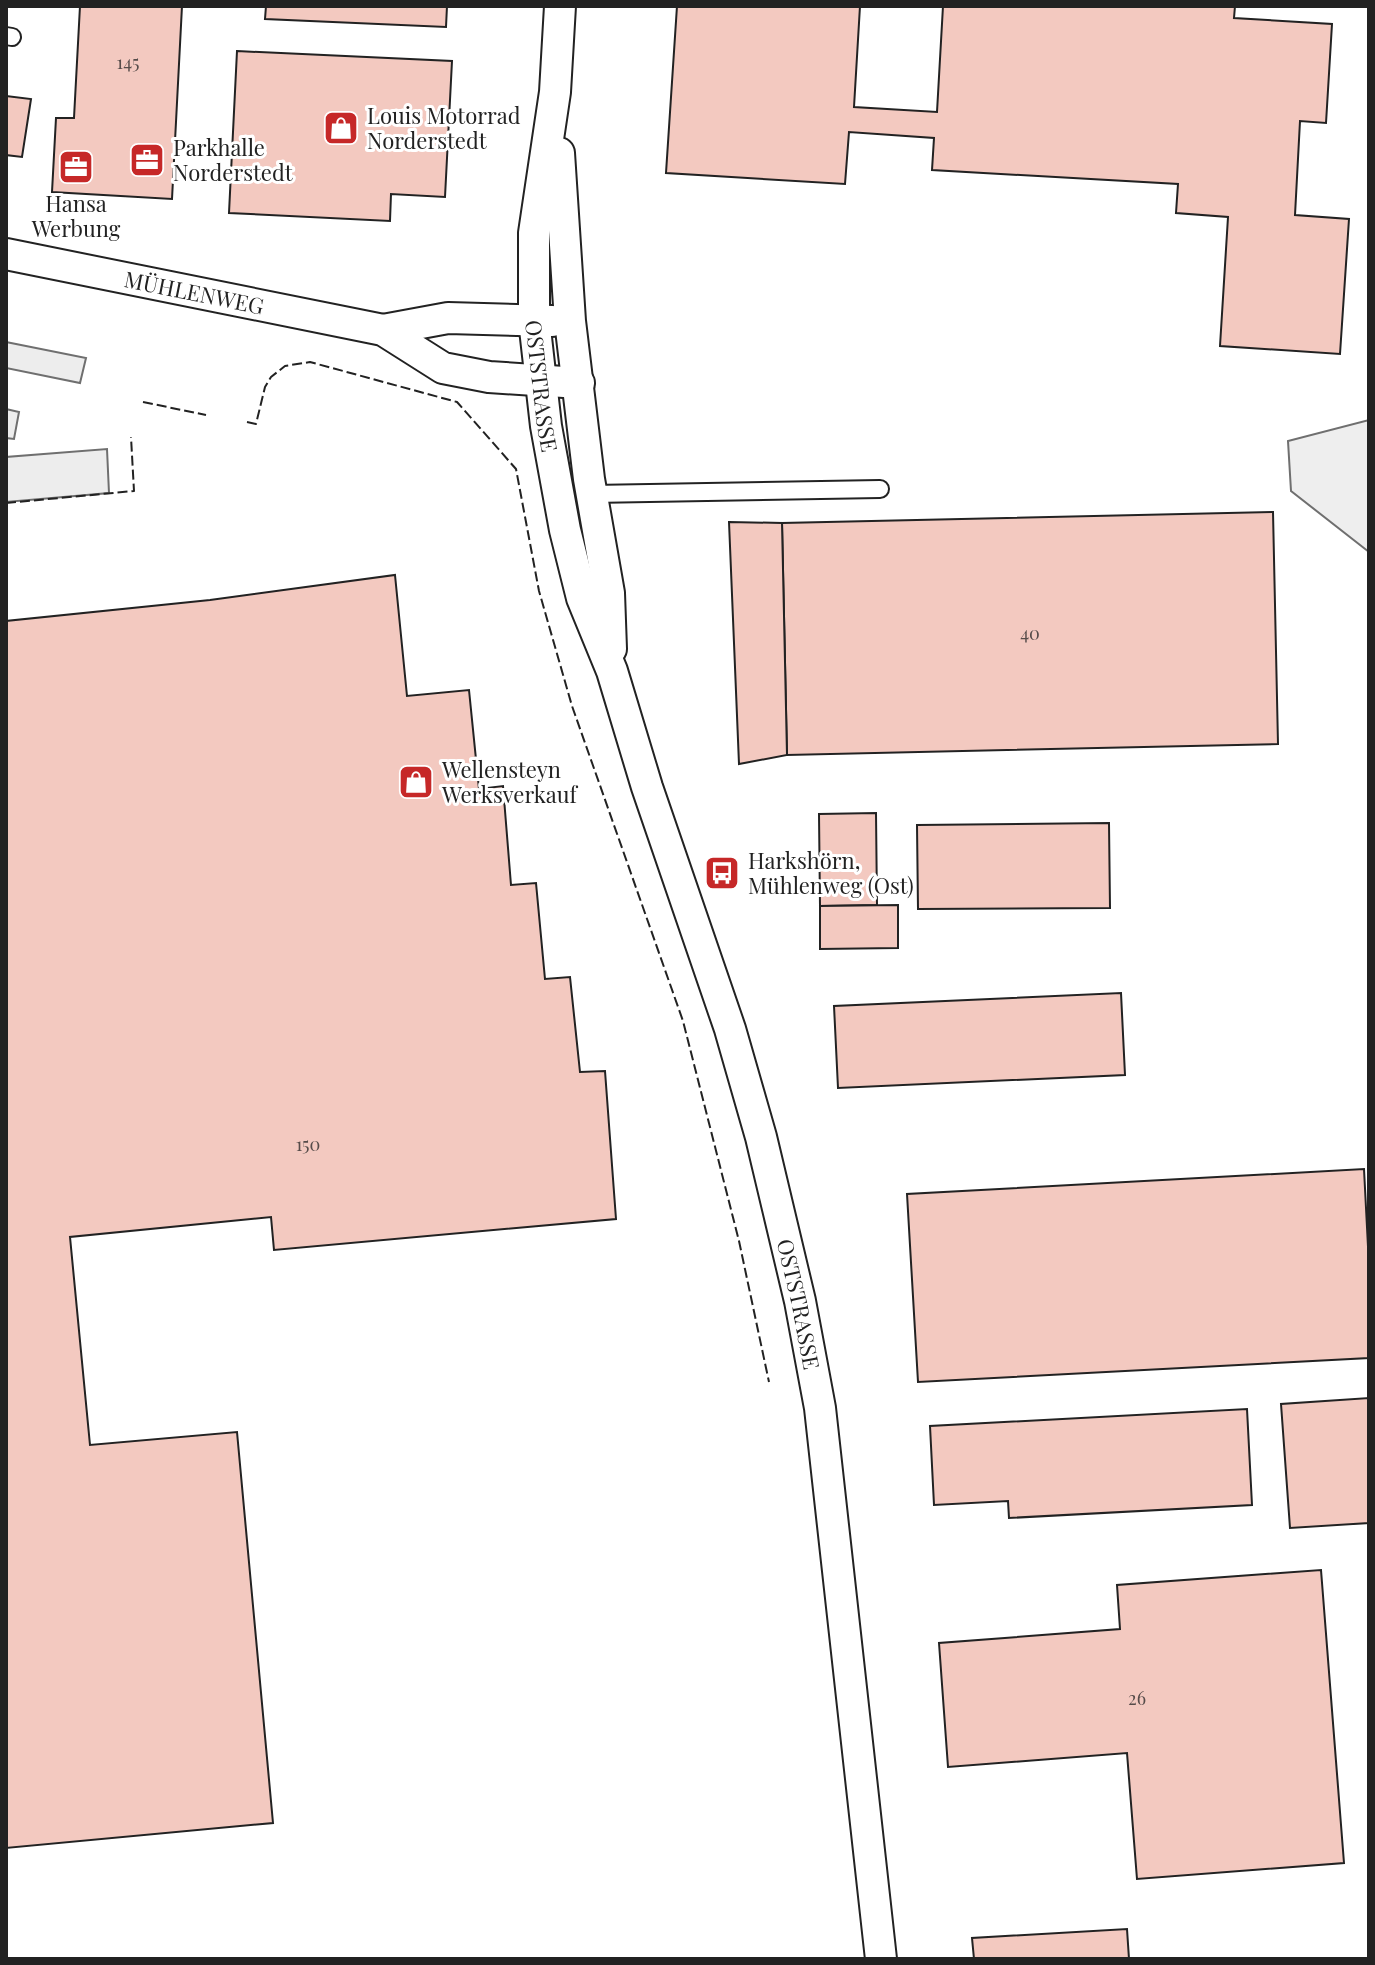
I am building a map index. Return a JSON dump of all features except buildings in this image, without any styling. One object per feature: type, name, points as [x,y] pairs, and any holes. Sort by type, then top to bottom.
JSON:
[{"type":"street","name":"OSTSTRASSE","points":[[560,6],[555,92],[534,233],[534,320],[539,381],[554,474],[582,598],[612,671],[647,787],[730,1029],[765,1152],[800,1301],[820,1408],[881,1959]]},
{"type":"street","name":"OSTSTRASSE","points":[[555,92],[570,321],[592,494],[609,593],[612,671]]},
{"type":"street","name":"MÜHLENWEG","points":[[6,254],[383,330],[443,368],[489,377],[579,383]]},
{"type":"street","name":"MÜHLENWEG","points":[[383,330],[448,318],[570,321]]},
{"type":"lane","points":[[592,494],[880,489]]},
{"type":"shaded area","points":[[6,342],[86,358],[80,383],[6,368]]},
{"type":"shaded area","points":[[6,409],[19,412],[14,439],[6,438]]},
{"type":"shaded area","points":[[1369,420],[1369,552],[1291,491],[1288,441]]},
{"type":"shaded area","points":[[107,449],[109,493],[6,502],[6,457]]},
{"type":"fence","points":[[247,422],[256,424],[265,387],[271,377],[285,366],[310,362],[457,402],[516,469],[539,591],[572,706],[683,1021],[739,1241],[769,1382]]},
{"type":"fence","points":[[143,402],[206,415]]},
{"type":"fence","points":[[6,503],[134,491],[131,437]]},
{"type":"place","name":"Louis Motorrad Norderstedt","points":[[341,128]]},
{"type":"place","name":"Parkhalle Norderstedt","points":[[147,160]]},
{"type":"place","name":"Hansa Werbung","points":[[76,167]]},
{"type":"place","name":"Wellensteyn Werksverkauf","points":[[416,782]]},
{"type":"place","name":"Harkshörn, Mühlenweg (Ost)","points":[[722,873]]}]
